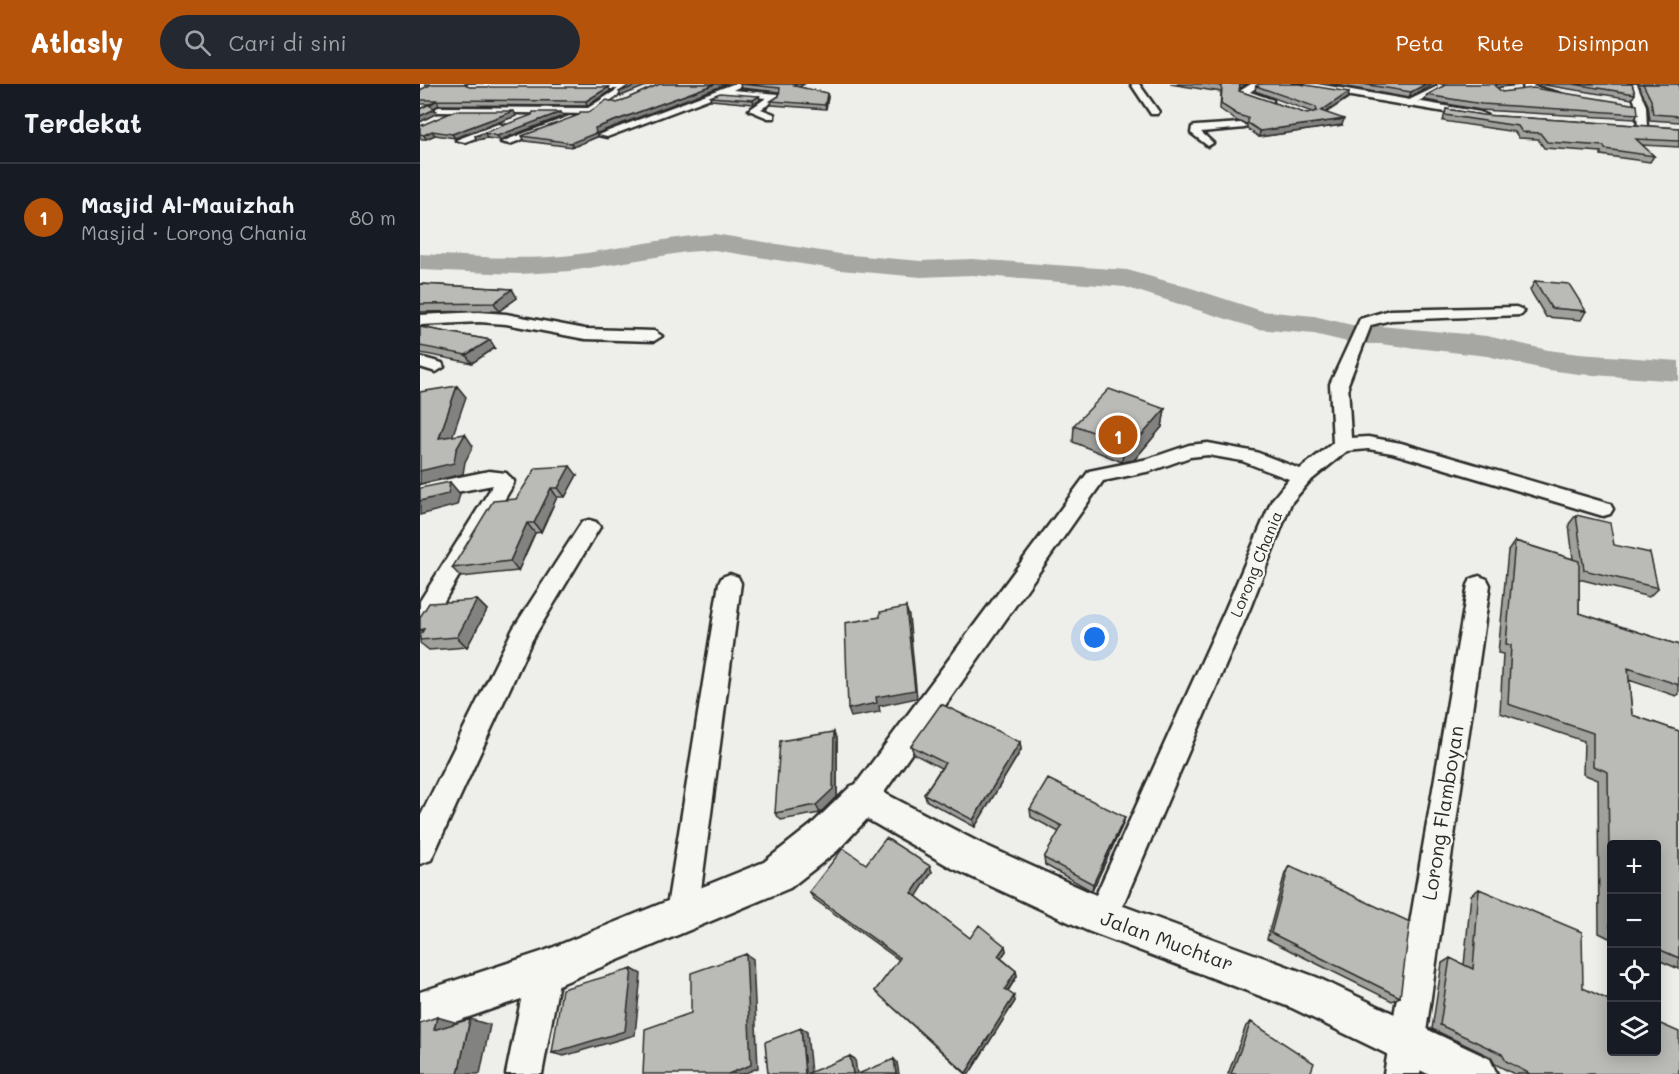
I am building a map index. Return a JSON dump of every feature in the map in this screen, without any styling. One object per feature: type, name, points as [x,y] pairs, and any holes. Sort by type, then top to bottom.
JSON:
[{"type":"street","points":[[603,135],[741,84]]},
{"type":"street","points":[[1135,84],[1154,112]]},
{"type":"street","points":[[1257,84],[1243,93],[1281,108],[1262,113]]},
{"type":"street","points":[[1298,84],[1406,104],[1491,116]]},
{"type":"street","points":[[1406,104],[1444,86],[1441,84]]},
{"type":"street","points":[[1634,84],[1641,106],[1643,126]]},
{"type":"street","points":[[471,86],[629,85]]},
{"type":"street","points":[[438,115],[456,110],[590,111],[629,85]]},
{"type":"street","points":[[461,140],[543,111],[584,87]]},
{"type":"street","points":[[1526,88],[1570,96]]},
{"type":"street","points":[[717,92],[776,96],[754,110],[771,116]]},
{"type":"street","points":[[506,142],[630,98]]},
{"type":"street","points":[[1629,104],[1641,106]]},
{"type":"street","points":[[470,122],[489,111]]},
{"type":"street","points":[[1208,143],[1196,132],[1196,129],[1241,121],[1252,134]]},
{"type":"street","points":[[451,134],[461,128]]},
{"type":"street","points":[[1516,312],[1390,315],[1365,322],[1339,384],[1342,445],[1368,443],[1395,447],[1603,509]]},
{"type":"street","points":[[421,321],[479,317],[506,319],[585,334],[654,336]]},
{"type":"street","name":"Lorong Chania","points":[[1102,917],[1238,608],[1282,500],[1302,477],[1342,445]]},
{"type":"street","points":[[420,1013],[544,971],[777,875],[824,838],[863,798],[1096,477],[1115,469],[1149,465],[1193,450],[1216,449],[1269,463],[1302,477]]},
{"type":"street","points":[[420,492],[489,478],[499,478],[504,481],[504,485],[420,621]]},
{"type":"street","points":[[420,849],[522,636],[589,527]]},
{"type":"street","points":[[682,913],[730,583]]},
{"type":"street","name":"Lorong Flamboyan","points":[[1405,1057],[1479,585]]},
{"type":"street","name":"Jalan Muchtar","points":[[863,798],[965,855],[1102,917],[1302,991],[1405,1057],[1475,1074]]},
{"type":"street","points":[[524,1074],[544,971]]},
{"type":"building","points":[[432,84],[465,84],[469,87],[609,87],[586,101],[420,100],[420,90]]},
{"type":"building","points":[[631,84],[639,84],[619,92]]},
{"type":"building","points":[[660,84],[715,84],[595,128],[596,133],[571,143],[522,136],[579,115],[580,112],[589,112],[607,100],[617,103]]},
{"type":"building","points":[[740,84],[797,84],[794,86],[827,93],[825,105],[771,101],[779,96],[780,88]]},
{"type":"building","points":[[1206,84],[1240,84],[1239,91],[1307,114],[1317,111],[1316,107],[1256,86],[1259,84],[1299,84],[1349,92],[1321,111],[1344,119],[1260,131],[1248,123],[1248,118],[1238,115],[1221,104],[1222,86]]},
{"type":"building","points":[[1362,84],[1426,84],[1411,92]]},
{"type":"building","points":[[1447,84],[1498,84],[1495,86],[1502,92],[1533,88],[1637,105],[1638,114],[1482,104],[1427,95]]},
{"type":"building","points":[[1573,84],[1632,84],[1635,94]]},
{"type":"building","points":[[1643,84],[1679,84],[1679,116],[1653,114],[1651,100]]},
{"type":"building","points":[[720,93],[759,96],[753,100],[710,97]]},
{"type":"building","points":[[437,100],[429,105],[435,109],[420,116],[420,109]]},
{"type":"building","points":[[1446,109],[1482,115],[1679,128],[1679,141],[1636,139],[1654,156],[1605,149],[1604,146],[1547,142],[1540,133],[1522,132],[1518,126],[1445,115]]},
{"type":"building","points":[[455,111],[514,111],[452,134],[432,131],[424,135],[420,134],[420,126]]},
{"type":"building","points":[[533,112],[561,112],[497,136],[485,133],[475,136],[532,115]]},
{"type":"building","points":[[1535,281],[1569,284],[1586,311],[1551,308]]},
{"type":"building","points":[[420,284],[512,289],[494,303],[420,304]]},
{"type":"building","points":[[420,327],[490,340],[466,355],[420,346]]},
{"type":"building","points":[[457,386],[439,438],[465,434],[456,450],[454,463],[420,471],[420,392]]},
{"type":"building","points":[[1109,389],[1165,409],[1136,442],[1124,444],[1074,425]]},
{"type":"building","points":[[570,466],[558,488],[551,488],[534,523],[527,523],[510,561],[452,568],[493,501],[516,499],[536,468]]},
{"type":"building","points":[[450,482],[448,494],[420,501],[420,488]]},
{"type":"building","points":[[1576,515],[1610,523],[1614,545],[1650,553],[1658,588],[1584,570]]},
{"type":"building","points":[[1515,541],[1579,561],[1579,613],[1679,645],[1679,685],[1628,668],[1632,715],[1679,731],[1679,958],[1661,950],[1661,840],[1609,840],[1608,772],[1593,766],[1593,733],[1508,704],[1511,645],[1506,644]]},
{"type":"building","points":[[477,600],[457,637],[420,640],[424,629],[420,630],[420,617],[429,603]]},
{"type":"building","points":[[906,607],[915,690],[876,697],[877,703],[848,709],[845,623],[880,617],[880,612]]},
{"type":"building","points":[[941,704],[1020,742],[973,820],[924,794],[945,763],[911,746]]},
{"type":"building","points":[[834,732],[833,789],[816,805],[775,813],[780,741]]},
{"type":"building","points":[[1048,779],[1125,817],[1093,884],[1044,858],[1062,826],[1030,809]]},
{"type":"building","points":[[886,838],[930,866],[912,893],[970,938],[979,925],[1005,946],[998,956],[1016,971],[1005,989],[1014,996],[966,1073],[875,991],[900,958],[809,892],[843,848],[866,864]]},
{"type":"building","points":[[1289,866],[1410,922],[1400,997],[1271,933]]},
{"type":"building","points":[[1479,889],[1582,932],[1583,988],[1607,999],[1607,1056],[1661,1056],[1661,1024],[1679,1032],[1679,1074],[1530,1074],[1506,1061],[1502,1054],[1440,1025],[1450,958],[1473,969]]},
{"type":"building","points":[[746,954],[751,1065],[728,1074],[643,1074],[645,1029],[691,1013],[691,973]]},
{"type":"building","points":[[632,969],[625,1031],[552,1053],[562,989]]},
{"type":"building","points":[[437,1017],[434,1030],[470,1019],[458,1074],[420,1074],[420,1023]]},
{"type":"building","points":[[1251,1022],[1314,1063],[1310,1074],[1231,1074]]},
{"type":"building","points":[[801,1028],[805,1074],[768,1074],[765,1042]]},
{"type":"building","points":[[850,1056],[853,1074],[806,1074]]},
{"type":"building","points":[[894,1059],[896,1074],[858,1074]]},
{"type":"waterway","points":[[420,262],[520,266],[571,263],[686,244],[714,242],[840,262],[921,269],[972,267],[1127,279],[1181,294],[1258,320],[1314,325],[1356,335],[1380,335],[1487,346],[1548,360],[1579,364],[1679,371]]},
{"type":"place","name":"Masjid Al-Mauizhah","points":[[1118,435]]}]
